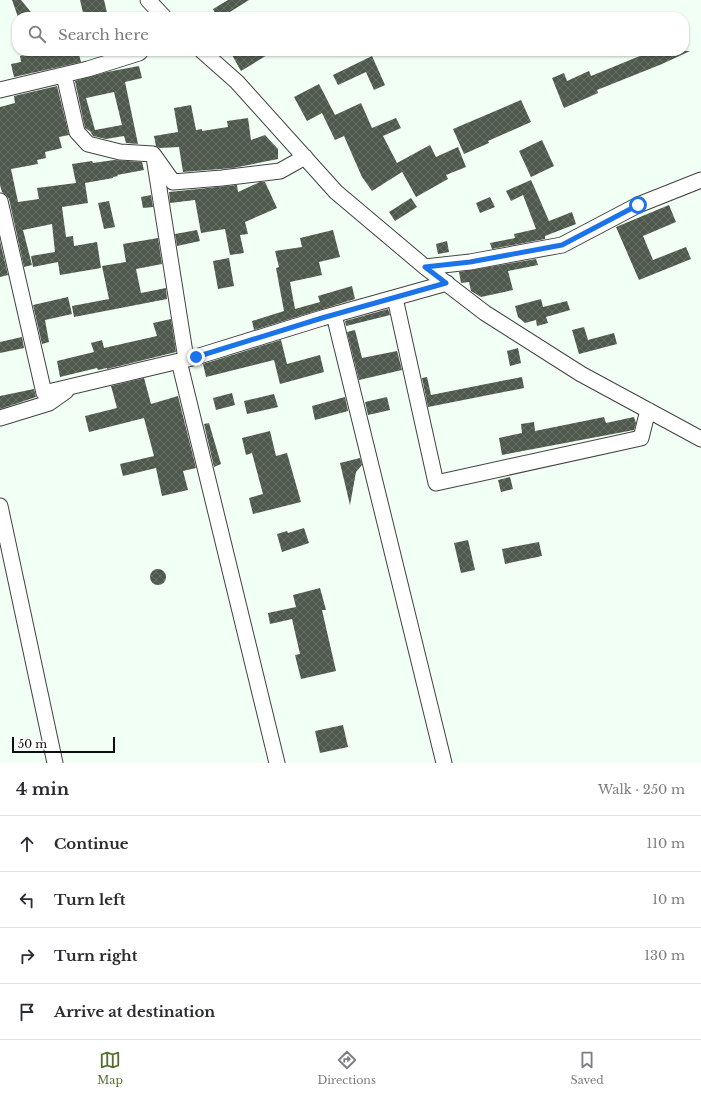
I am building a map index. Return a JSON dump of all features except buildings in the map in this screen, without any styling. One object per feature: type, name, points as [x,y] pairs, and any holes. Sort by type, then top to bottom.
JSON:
[{"type":"street","points":[[148,0],[159,12]]},
{"type":"street","points":[[0,90],[64,75],[132,56]]},
{"type":"street","points":[[208,56],[237,82],[336,192],[425,267],[485,313],[581,374],[701,439]]},
{"type":"street","points":[[64,75],[77,132],[88,144],[120,152],[153,154]]},
{"type":"street","points":[[153,154],[173,182],[280,171],[305,157]]},
{"type":"street","points":[[153,154],[182,360],[277,763]]},
{"type":"street","points":[[425,267],[470,262],[562,245],[638,205],[701,180]]},
{"type":"street","points":[[0,201],[44,393],[182,360],[446,283]]},
{"type":"street","points":[[395,298],[436,483],[641,438],[648,410]]},
{"type":"street","points":[[334,315],[444,763]]},
{"type":"street","points":[[0,418],[49,403],[74,386]]},
{"type":"street","points":[[0,506],[55,763]]},
{"type":"route","points":[[196,357],[322,318],[446,283],[425,267],[470,262],[562,245],[638,205]]}]
